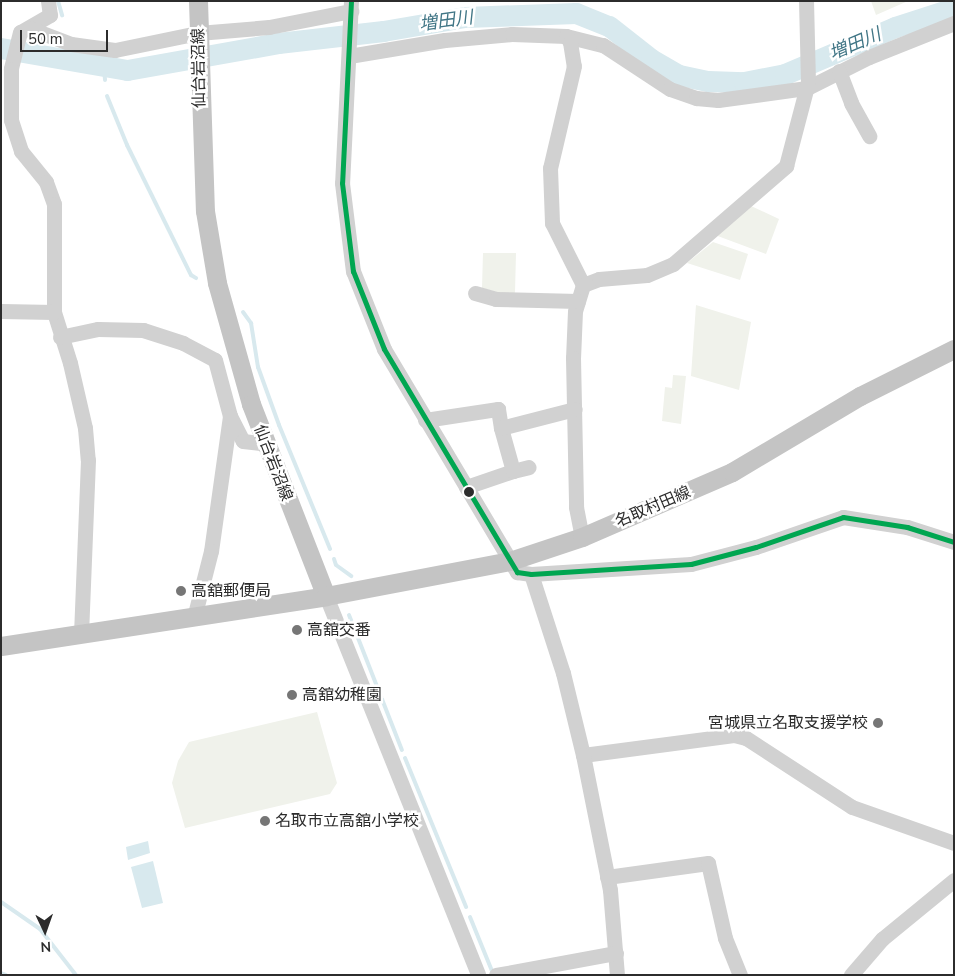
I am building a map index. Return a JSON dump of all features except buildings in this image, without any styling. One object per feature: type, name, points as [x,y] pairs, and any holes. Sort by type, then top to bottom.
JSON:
[{"type":"main road","name":"仙台岩沼線","points":[[198,1],[205,211],[217,283],[251,404],[326,596]]},
{"type":"main road","name":"名取村田線","points":[[326,596],[510,561],[582,537],[732,472],[860,396],[954,349]]},
{"type":"main road","points":[[1,646],[195,614],[326,596]]},
{"type":"street","points":[[48,1],[50,15],[24,30],[11,68],[11,120],[15,137],[46,182],[54,204],[54,312],[60,337],[70,364],[84,428],[88,460],[81,633]]},
{"type":"street","points":[[583,285],[599,279],[646,275],[667,267],[778,175],[791,156],[807,85],[806,1]]},
{"type":"street","points":[[24,30],[71,44],[115,50],[198,35],[269,27],[351,10],[342,183],[351,264],[364,306],[384,349],[517,572],[531,574],[691,564],[756,546],[843,517],[907,527],[954,542]]},
{"type":"street","points":[[350,54],[445,40],[512,34],[566,36],[603,45],[649,78],[696,98],[733,99],[807,85],[954,23]]},
{"type":"street","points":[[566,36],[573,53],[574,66],[550,168],[552,223],[583,285],[578,302],[573,358],[576,507],[582,537]]},
{"type":"street","points":[[839,71],[851,103],[869,136]]},
{"type":"street","points":[[475,293],[496,299],[578,302]]},
{"type":"street","points":[[1,311],[54,312]]},
{"type":"street","points":[[60,337],[98,329],[143,330],[182,342],[215,360],[230,416],[243,441],[266,444]]},
{"type":"street","points":[[425,420],[498,409],[501,428],[513,471]]},
{"type":"street","points":[[501,428],[575,409]]},
{"type":"street","points":[[195,614],[211,551],[230,416]]},
{"type":"street","points":[[466,487],[529,467]]},
{"type":"street","points":[[531,574],[563,673],[583,754],[607,877],[617,975]]},
{"type":"street","points":[[326,596],[478,975]]},
{"type":"street","points":[[583,754],[740,736],[852,808],[954,843]]},
{"type":"street","points":[[607,877],[708,863],[725,938],[740,975]]},
{"type":"street","points":[[852,975],[882,939],[954,880]]},
{"type":"street","points":[[496,975],[616,953]]},
{"type":"shaded area","points":[[871,1],[908,1],[876,15]]},
{"type":"shaded area","points":[[751,206],[779,219],[766,254],[715,235]]},
{"type":"shaded area","points":[[713,242],[748,254],[740,280],[687,263]]},
{"type":"shaded area","points":[[483,253],[516,253],[515,293],[501,293],[482,288]]},
{"type":"shaded area","points":[[696,305],[751,322],[739,390],[691,376]]},
{"type":"shaded area","points":[[673,375],[686,376],[681,424],[662,421],[665,387],[672,388]]},
{"type":"shaded area","points":[[317,712],[337,783],[330,794],[185,828],[172,783],[178,761],[189,742]]},
{"type":"shaded area","points":[[148,841],[150,853],[128,860],[126,847]]},
{"type":"shaded area","points":[[153,861],[163,903],[142,908],[131,867]]},
{"type":"waterway","points":[[58,1],[62,15]]},
{"type":"waterway","name":"増田川","points":[[1,48],[127,70],[278,43],[383,31],[465,17],[576,13],[609,26],[651,59],[679,75],[708,81],[744,82],[785,74],[895,27],[954,8]]},
{"type":"waterway","points":[[104,68],[105,80]]},
{"type":"waterway","points":[[107,96],[127,145],[191,275],[196,278]]},
{"type":"waterway","points":[[243,312],[251,323],[258,367],[279,425],[330,549]]},
{"type":"waterway","points":[[334,559],[336,565],[351,576]]},
{"type":"waterway","points":[[349,615],[402,750]]},
{"type":"waterway","points":[[405,758],[466,907]]},
{"type":"waterway","points":[[1,902],[40,929],[76,975]]},
{"type":"waterway","points":[[470,917],[492,971]]},
{"type":"waterway","points":[[1,973],[6,975]]},
{"type":"transit line","points":[[351,1],[342,183],[353,271],[384,349],[517,572],[531,574],[691,564],[756,547],[843,517],[907,527],[954,542]]},
{"type":"place","name":"高舘郵便局","points":[[181,591]]},
{"type":"place","name":"高舘交番","points":[[297,630]]},
{"type":"place","name":"高舘幼稚園","points":[[292,695]]},
{"type":"place","name":"宮城県立名取支援学校","points":[[878,723]]},
{"type":"place","name":"名取市立高舘小学校","points":[[265,821]]}]
